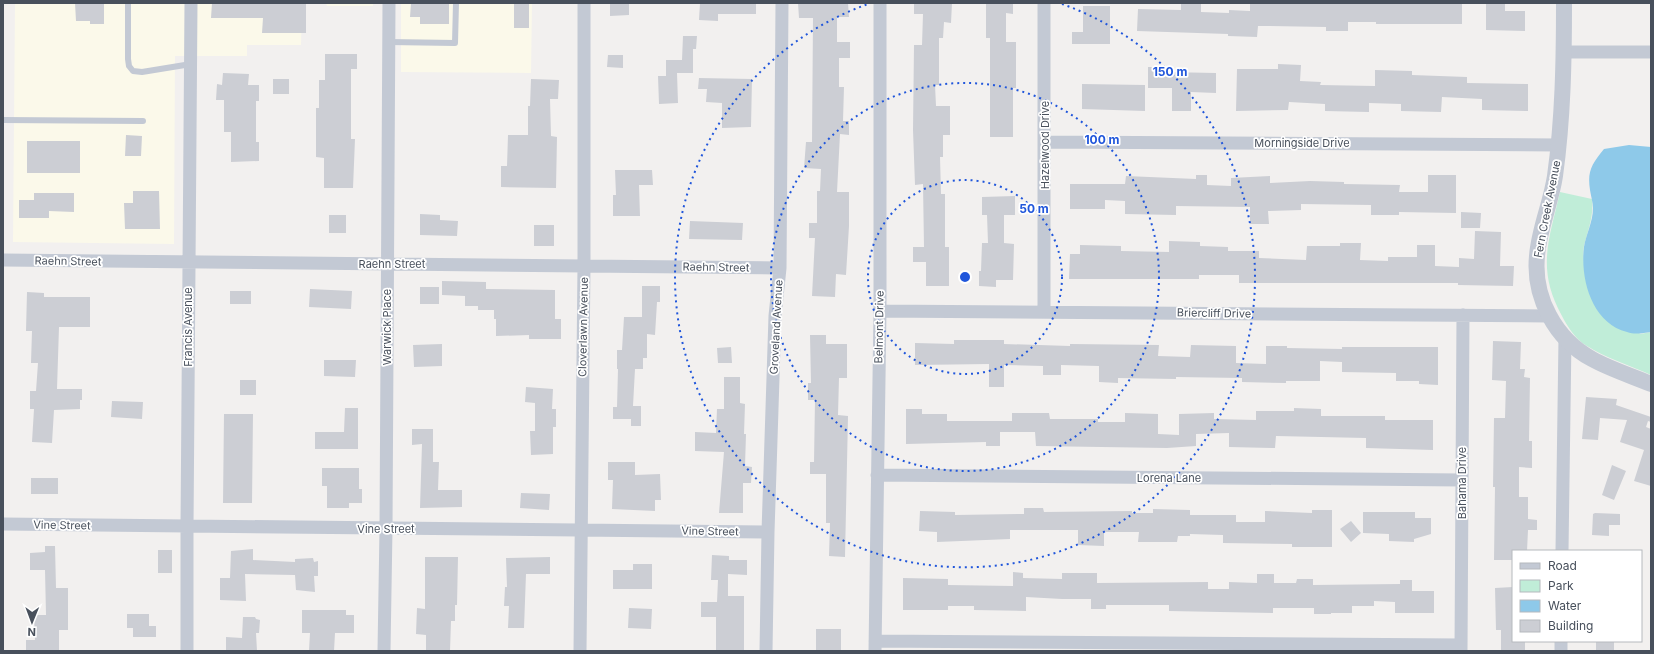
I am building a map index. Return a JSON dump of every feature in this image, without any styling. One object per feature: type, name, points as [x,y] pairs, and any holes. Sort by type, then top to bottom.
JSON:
[{"type":"street","name":"Francis Avenue","points":[[187,651],[191,3]]},
{"type":"street","name":"Warwick Place","points":[[384,651],[389,3]]},
{"type":"street","name":"Cloverlawn Avenue","points":[[580,651],[584,265],[584,3]]},
{"type":"street","name":"Groveland Avenue","points":[[766,651],[775,316],[780,268],[782,3]]},
{"type":"street","name":"Belmont Drive","points":[[875,646],[880,311],[880,3]]},
{"type":"street","name":"Hazelwood Drive","points":[[1044,3],[1044,311]]},
{"type":"street","name":"Fern Creek Avenue","points":[[1564,3],[1564,52],[1559,145],[1554,183],[1537,254],[1536,272],[1539,292],[1548,316],[1565,338]]},
{"type":"street","points":[[1564,52],[1651,52]]},
{"type":"street","name":"Morningside Drive","points":[[1045,142],[1559,145]]},
{"type":"street","name":"Raehn Street","points":[[3,260],[780,268]]},
{"type":"street","name":"Briercliff Drive","points":[[880,311],[1044,311],[1548,316]]},
{"type":"street","name":"Bahama Drive","points":[[1461,648],[1463,315]]},
{"type":"street","points":[[1565,338],[1592,360],[1651,384]]},
{"type":"street","points":[[1562,550],[1565,338]]},
{"type":"street","name":"Lorena Lane","points":[[877,475],[1462,480]]},
{"type":"street","name":"Vine Street","points":[[3,524],[768,532]]},
{"type":"street","points":[[875,646],[1461,648]]},
{"type":"lane","points":[[128,3],[128,59],[129,66],[133,71],[142,72],[190,64]]},
{"type":"lane","points":[[389,42],[455,43],[456,3]]},
{"type":"lane","points":[[3,120],[143,121]]},
{"type":"shaded area","points":[[15,3],[302,3],[301,45],[247,45],[247,56],[175,56],[174,244],[13,242]]},
{"type":"shaded area","points":[[326,3],[373,3],[373,6],[327,6]]},
{"type":"shaded area","points":[[401,3],[532,3],[531,73],[401,72]]},
{"type":"green space","points":[[1560,192],[1592,199],[1591,217],[1584,248],[1584,265],[1640,334],[1651,332],[1651,375],[1601,354],[1583,343],[1572,332],[1562,316],[1549,284],[1547,269],[1549,240]]},
{"type":"water","points":[[1629,145],[1651,147],[1651,332],[1639,334],[1630,333],[1615,327],[1597,310],[1587,286],[1583,259],[1585,242],[1593,213],[1589,183],[1591,168],[1604,149]]},
{"type":"building","points":[[75,3],[104,3],[104,24],[90,24],[90,21],[76,21]]},
{"type":"building","points":[[212,3],[306,3],[306,33],[262,33],[263,18],[211,18]]},
{"type":"building","points":[[411,3],[449,3],[449,24],[420,24],[420,17],[410,17]]},
{"type":"building","points":[[514,3],[529,3],[529,28],[514,28]]},
{"type":"building","points":[[610,3],[629,3],[629,15],[610,16]]},
{"type":"building","points":[[700,3],[756,3],[756,14],[718,14],[718,21],[699,20]]},
{"type":"building","points":[[798,3],[848,3],[849,17],[837,17],[837,42],[850,42],[850,58],[839,58],[839,87],[844,87],[843,121],[849,121],[849,135],[840,134],[837,192],[849,192],[849,226],[846,275],[836,274],[835,297],[812,296],[815,238],[809,238],[809,223],[817,223],[817,191],[820,191],[821,169],[804,168],[806,142],[812,142],[813,18],[799,18]]},
{"type":"building","points":[[914,3],[952,3],[951,23],[944,22],[943,38],[939,38],[939,85],[935,85],[936,106],[950,106],[950,135],[943,135],[943,157],[940,157],[941,194],[945,194],[945,247],[949,247],[949,286],[926,286],[926,262],[913,262],[913,247],[924,247],[923,184],[915,185],[913,130],[914,45],[922,45],[923,14],[914,14]]},
{"type":"building","points":[[986,3],[1013,3],[1013,14],[1006,13],[1006,42],[1016,42],[1016,88],[1013,88],[1013,137],[990,137],[990,38],[986,38]]},
{"type":"building","points":[[1181,3],[1201,3],[1201,12],[1229,13],[1229,10],[1250,11],[1250,3],[1462,3],[1462,24],[1376,24],[1376,22],[1348,22],[1348,31],[1326,31],[1326,27],[1258,26],[1257,37],[1228,36],[1228,34],[1137,31],[1138,9],[1181,10]]},
{"type":"building","points":[[1486,3],[1505,3],[1505,11],[1525,11],[1525,31],[1486,30]]},
{"type":"building","points":[[1083,6],[1110,6],[1110,44],[1072,44],[1072,32],[1083,32]]},
{"type":"building","points":[[683,36],[697,36],[696,49],[693,49],[693,73],[677,73],[678,103],[659,104],[658,76],[666,76],[666,60],[682,60]]},
{"type":"building","points":[[325,54],[357,54],[357,69],[351,69],[351,139],[355,139],[353,188],[324,188],[324,158],[316,157],[316,108],[319,108],[319,80],[325,80]]},
{"type":"building","points":[[608,55],[623,55],[623,68],[607,67]]},
{"type":"building","points":[[1278,64],[1301,65],[1300,81],[1321,82],[1320,85],[1375,86],[1375,70],[1412,71],[1412,75],[1467,77],[1467,83],[1528,84],[1528,111],[1482,110],[1482,99],[1442,97],[1441,112],[1401,111],[1401,104],[1369,103],[1369,112],[1325,111],[1325,104],[1289,102],[1288,110],[1236,111],[1237,69],[1278,69]]},
{"type":"building","points":[[1148,67],[1167,67],[1166,72],[1216,73],[1216,93],[1191,92],[1191,111],[1172,111],[1172,88],[1148,88]]},
{"type":"building","points":[[223,73],[249,74],[248,85],[259,85],[259,101],[256,101],[256,142],[259,142],[259,161],[231,162],[231,132],[224,132],[224,100],[216,100],[217,84],[222,85]]},
{"type":"building","points":[[699,78],[752,79],[751,127],[722,128],[722,103],[706,102],[707,89],[698,89]]},
{"type":"building","points":[[273,79],[289,79],[289,94],[273,94]]},
{"type":"building","points":[[531,79],[559,80],[558,99],[550,99],[551,136],[557,137],[556,188],[501,187],[501,166],[507,166],[508,135],[528,135],[528,106],[530,106]]},
{"type":"building","points":[[1082,84],[1145,85],[1145,111],[1082,109]]},
{"type":"building","points":[[126,135],[142,136],[141,156],[125,156]]},
{"type":"building","points":[[27,141],[80,141],[80,173],[27,173]]},
{"type":"building","points":[[615,170],[652,170],[653,185],[639,185],[640,216],[613,216],[613,195],[616,195]]},
{"type":"building","points":[[1196,175],[1207,175],[1207,185],[1231,186],[1231,178],[1270,176],[1270,183],[1310,181],[1344,182],[1344,184],[1400,185],[1399,192],[1428,192],[1428,175],[1456,175],[1456,213],[1399,212],[1399,215],[1371,215],[1371,205],[1301,204],[1301,210],[1268,211],[1269,224],[1250,224],[1250,207],[1176,206],[1176,215],[1125,214],[1125,201],[1105,200],[1105,209],[1070,209],[1070,184],[1125,184],[1126,176],[1196,179]]},
{"type":"building","points":[[133,191],[159,191],[160,229],[125,229],[124,203],[133,203]]},
{"type":"building","points":[[34,193],[74,193],[74,212],[49,211],[49,218],[19,218],[19,200],[34,200]]},
{"type":"building","points":[[1015,196],[1015,215],[1004,215],[1004,243],[1014,244],[1013,280],[996,280],[996,287],[979,286],[982,243],[988,243],[987,215],[982,215],[982,197]]},
{"type":"building","points":[[1461,212],[1481,213],[1480,228],[1461,228]]},
{"type":"building","points":[[420,214],[440,215],[440,220],[458,221],[457,236],[420,235]]},
{"type":"building","points":[[329,215],[346,215],[346,233],[329,233]]},
{"type":"building","points":[[690,221],[743,223],[742,240],[689,239]]},
{"type":"building","points":[[534,225],[554,225],[554,246],[534,246]]},
{"type":"building","points":[[1475,231],[1501,232],[1500,266],[1514,266],[1513,286],[1458,285],[1458,283],[1239,283],[1239,275],[1199,275],[1199,279],[1069,279],[1070,254],[1080,254],[1080,245],[1121,246],[1121,251],[1169,252],[1169,241],[1200,242],[1200,246],[1228,247],[1228,251],[1259,251],[1259,258],[1306,260],[1307,246],[1340,246],[1340,243],[1361,243],[1360,260],[1388,261],[1388,257],[1417,257],[1417,245],[1435,245],[1435,266],[1459,267],[1459,258],[1474,259]]},
{"type":"building","points":[[442,281],[486,282],[486,289],[555,290],[555,319],[561,319],[561,339],[529,339],[529,335],[496,336],[496,319],[494,319],[494,310],[478,310],[478,306],[465,306],[465,296],[442,295]]},
{"type":"building","points":[[642,286],[660,286],[660,302],[657,302],[655,335],[647,334],[647,358],[643,358],[643,369],[635,369],[633,406],[641,406],[641,426],[631,426],[631,419],[613,419],[613,407],[617,407],[617,350],[622,350],[624,317],[642,317]]},
{"type":"building","points":[[420,287],[439,287],[439,304],[420,304]]},
{"type":"building","points":[[310,289],[352,291],[351,309],[309,307]]},
{"type":"building","points":[[230,291],[251,291],[251,304],[230,304]]},
{"type":"building","points":[[27,292],[44,293],[44,297],[90,297],[90,327],[59,327],[57,389],[82,389],[82,400],[80,400],[80,409],[54,410],[52,443],[32,442],[34,409],[30,409],[30,391],[36,391],[38,363],[31,363],[32,331],[26,331]]},
{"type":"building","points":[[810,335],[826,335],[826,344],[847,344],[847,378],[839,378],[838,415],[848,416],[845,557],[829,556],[830,523],[826,523],[826,474],[810,474],[810,462],[814,462],[815,400],[808,400],[808,383],[811,383]]},
{"type":"building","points":[[954,340],[1004,340],[1004,344],[1070,346],[1070,344],[1159,345],[1158,356],[1190,357],[1191,345],[1236,346],[1236,363],[1266,364],[1266,346],[1342,349],[1342,347],[1438,347],[1438,385],[1419,384],[1419,381],[1396,381],[1396,373],[1342,372],[1342,362],[1320,361],[1320,381],[1286,381],[1286,383],[1242,382],[1242,378],[1176,377],[1176,379],[1118,378],[1118,383],[1099,382],[1099,366],[1061,365],[1061,375],[1043,375],[1043,366],[1004,365],[1004,387],[989,387],[989,364],[915,365],[915,343],[954,344]]},
{"type":"building","points":[[1493,341],[1521,342],[1520,369],[1525,369],[1524,377],[1530,378],[1529,441],[1532,441],[1532,468],[1519,467],[1519,497],[1528,497],[1528,519],[1537,520],[1537,530],[1528,530],[1527,550],[1512,550],[1512,560],[1494,560],[1494,418],[1505,418],[1506,381],[1492,380]]},
{"type":"building","points":[[442,344],[442,366],[414,367],[413,345]]},
{"type":"building","points":[[731,347],[732,363],[718,363],[717,348]]},
{"type":"building","points":[[324,360],[356,360],[355,377],[324,376]]},
{"type":"building","points":[[724,377],[740,377],[740,403],[745,404],[745,466],[752,467],[751,483],[743,483],[743,513],[719,513],[724,452],[695,451],[695,432],[716,433],[717,409],[724,409]]},
{"type":"building","points":[[240,380],[256,380],[256,395],[240,395]]},
{"type":"building","points":[[526,387],[553,389],[552,409],[556,409],[556,427],[553,427],[553,454],[531,455],[530,431],[535,431],[535,403],[525,402]]},
{"type":"building","points":[[1586,397],[1617,399],[1616,405],[1651,417],[1651,422],[1648,421],[1646,427],[1651,429],[1651,486],[1634,481],[1644,450],[1620,442],[1627,420],[1600,418],[1598,440],[1582,439]]},
{"type":"building","points":[[112,401],[143,402],[142,419],[111,417]]},
{"type":"building","points":[[345,408],[358,408],[358,449],[315,449],[315,432],[344,432]]},
{"type":"building","points":[[1294,408],[1321,409],[1321,416],[1385,416],[1385,420],[1433,420],[1433,450],[1366,448],[1366,438],[1276,436],[1275,448],[1229,447],[1229,433],[1196,434],[1196,446],[1167,448],[1036,446],[1035,432],[1000,432],[1000,446],[986,446],[986,442],[906,444],[906,409],[922,409],[922,414],[947,414],[947,421],[1012,421],[1012,413],[1049,413],[1050,419],[1098,419],[1098,422],[1125,422],[1125,413],[1158,414],[1158,434],[1179,435],[1179,414],[1214,413],[1214,419],[1256,420],[1256,411],[1294,411]]},
{"type":"building","points":[[224,414],[253,414],[252,503],[223,503]]},
{"type":"building","points":[[412,429],[433,429],[433,462],[439,462],[438,490],[462,490],[462,507],[420,508],[422,444],[412,445]]},
{"type":"building","points":[[608,462],[635,462],[635,475],[660,474],[661,500],[655,500],[655,511],[612,509],[613,480],[608,480]]},
{"type":"building","points":[[1612,465],[1626,471],[1614,500],[1602,495]]},
{"type":"building","points":[[322,468],[359,468],[359,489],[362,489],[362,503],[349,503],[349,508],[327,508],[327,486],[322,486]]},
{"type":"building","points":[[31,478],[58,478],[58,494],[31,494]]},
{"type":"building","points":[[521,493],[550,494],[549,510],[520,508]]},
{"type":"building","points":[[1024,508],[1043,508],[1044,512],[1132,511],[1132,513],[1153,513],[1153,509],[1190,510],[1190,515],[1236,515],[1236,522],[1265,522],[1265,511],[1312,513],[1312,510],[1332,510],[1332,547],[1292,547],[1292,544],[1223,543],[1223,535],[1190,534],[1190,536],[1178,536],[1177,542],[1138,542],[1139,532],[1104,532],[1104,546],[1078,545],[1078,530],[1010,530],[1010,539],[937,542],[937,532],[919,531],[920,511],[955,512],[955,515],[1024,514]]},
{"type":"building","points":[[1363,512],[1415,512],[1415,518],[1431,518],[1431,534],[1414,539],[1414,542],[1389,541],[1389,534],[1363,533]]},
{"type":"building","points":[[1593,514],[1620,514],[1620,525],[1609,525],[1609,536],[1592,535]]},
{"type":"building","points":[[1351,521],[1361,533],[1351,542],[1340,529]]},
{"type":"building","points":[[45,546],[55,546],[56,588],[68,588],[68,630],[59,630],[59,651],[26,651],[26,640],[35,640],[34,615],[46,615],[45,570],[30,570],[30,553],[45,552]]},
{"type":"building","points":[[253,549],[253,560],[295,562],[295,559],[313,558],[314,562],[318,561],[318,576],[314,576],[315,592],[296,590],[295,575],[245,574],[246,601],[220,600],[220,578],[230,578],[231,551]]},
{"type":"building","points":[[158,550],[172,550],[172,573],[158,573]]},
{"type":"building","points":[[712,555],[729,556],[729,560],[747,560],[747,575],[728,574],[728,596],[744,596],[744,651],[716,651],[716,617],[701,617],[701,602],[717,602],[718,580],[711,580]]},
{"type":"building","points":[[425,557],[458,557],[457,605],[455,605],[455,621],[451,621],[450,651],[426,651],[426,635],[416,634],[417,608],[425,609]]},
{"type":"building","points":[[550,557],[550,574],[526,574],[524,628],[508,628],[509,606],[504,606],[505,587],[507,587],[506,558]]},
{"type":"building","points":[[633,564],[652,564],[652,589],[613,589],[613,570],[633,570]]},
{"type":"building","points":[[1013,572],[1023,573],[1023,578],[1062,579],[1062,573],[1097,573],[1097,583],[1208,582],[1208,589],[1229,589],[1229,582],[1257,583],[1257,574],[1274,574],[1274,583],[1296,583],[1297,579],[1313,579],[1313,585],[1400,584],[1400,580],[1412,580],[1412,591],[1434,591],[1434,613],[1395,613],[1395,602],[1374,601],[1374,606],[1352,606],[1352,613],[1314,614],[1314,608],[1273,608],[1273,613],[1169,611],[1169,605],[1106,605],[1106,609],[1091,609],[1091,599],[1026,597],[1026,611],[974,610],[974,606],[948,606],[948,610],[903,610],[903,578],[948,579],[948,585],[1013,586]]},
{"type":"building","points":[[1512,587],[1512,642],[1525,642],[1525,651],[1501,651],[1501,630],[1496,630],[1495,588]]},
{"type":"building","points":[[629,608],[652,609],[651,629],[628,628]]},
{"type":"building","points":[[302,610],[346,610],[346,615],[354,615],[354,633],[335,633],[334,651],[309,651],[310,633],[302,633]]},
{"type":"building","points":[[127,614],[149,614],[149,626],[156,626],[156,637],[133,637],[133,628],[127,628]]},
{"type":"building","points":[[243,617],[255,617],[256,619],[260,620],[259,633],[256,633],[257,651],[226,651],[226,637],[242,638]]},
{"type":"building","points":[[816,629],[841,629],[841,651],[816,651]]},
{"type":"building","points":[[1596,642],[1614,642],[1614,651],[1596,651]]}]
